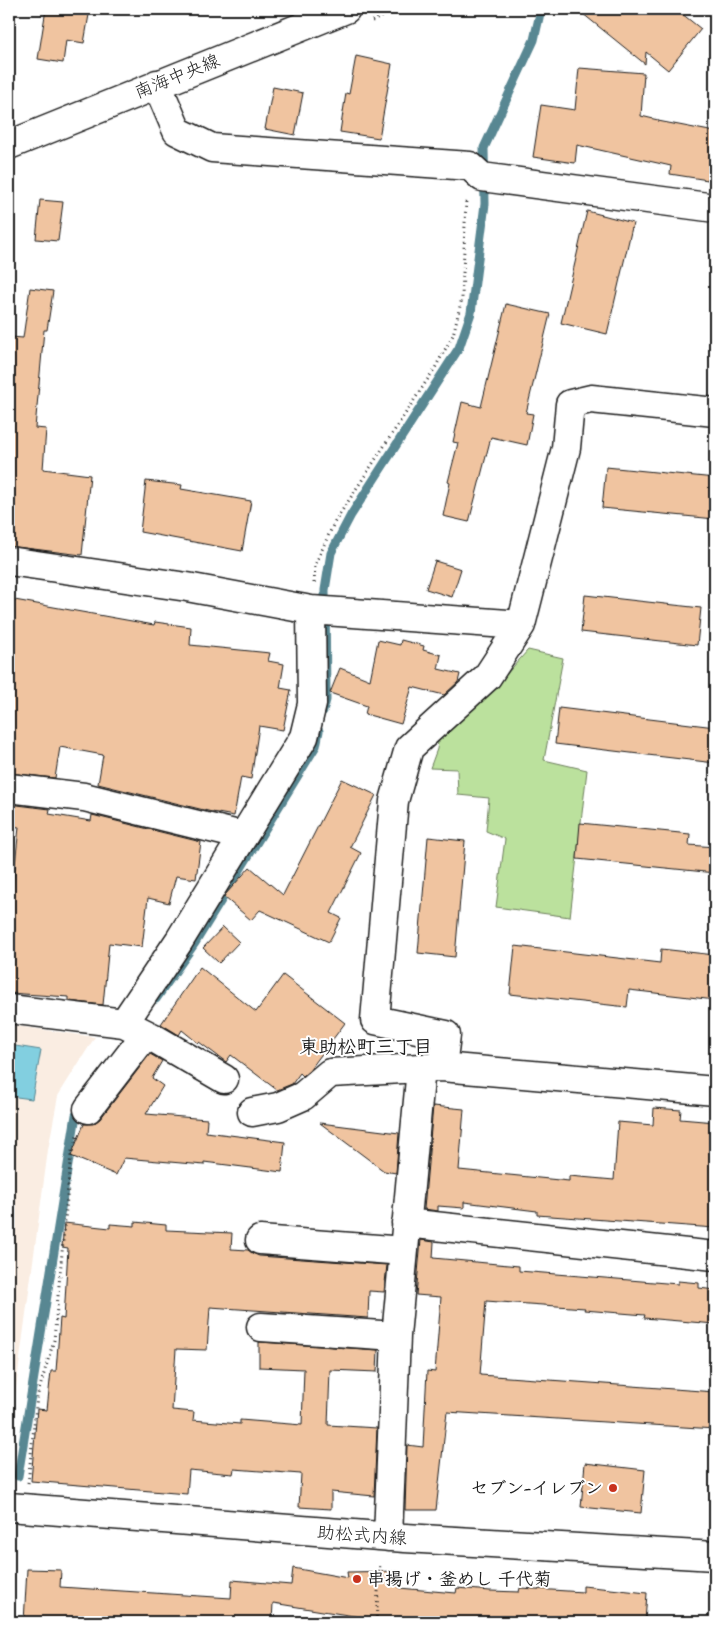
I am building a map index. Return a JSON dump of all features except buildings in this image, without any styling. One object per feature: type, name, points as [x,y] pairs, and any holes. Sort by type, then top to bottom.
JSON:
[{"type":"street","name":"南海中央線","points":[[9,145],[346,9]]},
{"type":"street","points":[[157,84],[177,131],[212,148],[482,174],[715,208]]},
{"type":"street","points":[[384,1549],[396,1336],[406,1223],[431,1067],[446,1035],[375,1020],[394,801],[409,748],[487,677],[521,625],[566,448],[570,404],[591,399],[715,412]]},
{"type":"street","points":[[9,561],[187,587],[319,610],[521,625]]},
{"type":"street","points":[[88,1109],[136,1029],[179,942],[304,737],[312,704],[319,610]]},
{"type":"street","points":[[9,788],[84,797],[243,836]]},
{"type":"street","points":[[9,1009],[136,1029],[224,1079]]},
{"type":"street","points":[[252,1112],[278,1107],[303,1096],[330,1073],[431,1067],[715,1091]]},
{"type":"street","points":[[406,1223],[715,1256]]},
{"type":"street","points":[[260,1240],[404,1251]]},
{"type":"street","points":[[261,1327],[396,1336]]},
{"type":"street","name":"助松式内線","points":[[17,1507],[384,1549],[715,1556]]},
{"type":"path","points":[[319,610],[315,565],[334,523],[435,368],[453,334],[462,298],[467,182],[482,174]]},
{"type":"path","points":[[17,1507],[37,1397],[54,1340],[70,1154],[88,1109]]},
{"type":"path","points":[[376,1622],[384,1549]]},
{"type":"shaded area","points":[[9,1025],[95,1037],[58,1096],[48,1150],[9,1440]]},
{"type":"green space","points":[[528,650],[563,658],[544,760],[587,770],[570,917],[496,907],[505,839],[486,831],[489,798],[458,795],[457,769],[430,768],[437,749],[439,735],[504,677]]},
{"type":"water","points":[[9,1045],[41,1050],[32,1099],[9,1096]]},
{"type":"waterway","points":[[323,711],[326,700],[325,590],[331,553],[351,515],[459,348],[471,313],[485,204],[484,148],[534,40],[541,9]]},
{"type":"waterway","points":[[156,999],[195,943],[316,746],[319,731]]},
{"type":"waterway","points":[[18,1476],[76,1115],[82,1107]]},
{"type":"place","name":"セブン-イレブン","points":[[613,1488]]},
{"type":"place","name":"串揚げ・釜めし 千代菊","points":[[357,1579]]},
{"type":"district","name":"東助松町三丁目","points":[[366,1046]]}]
